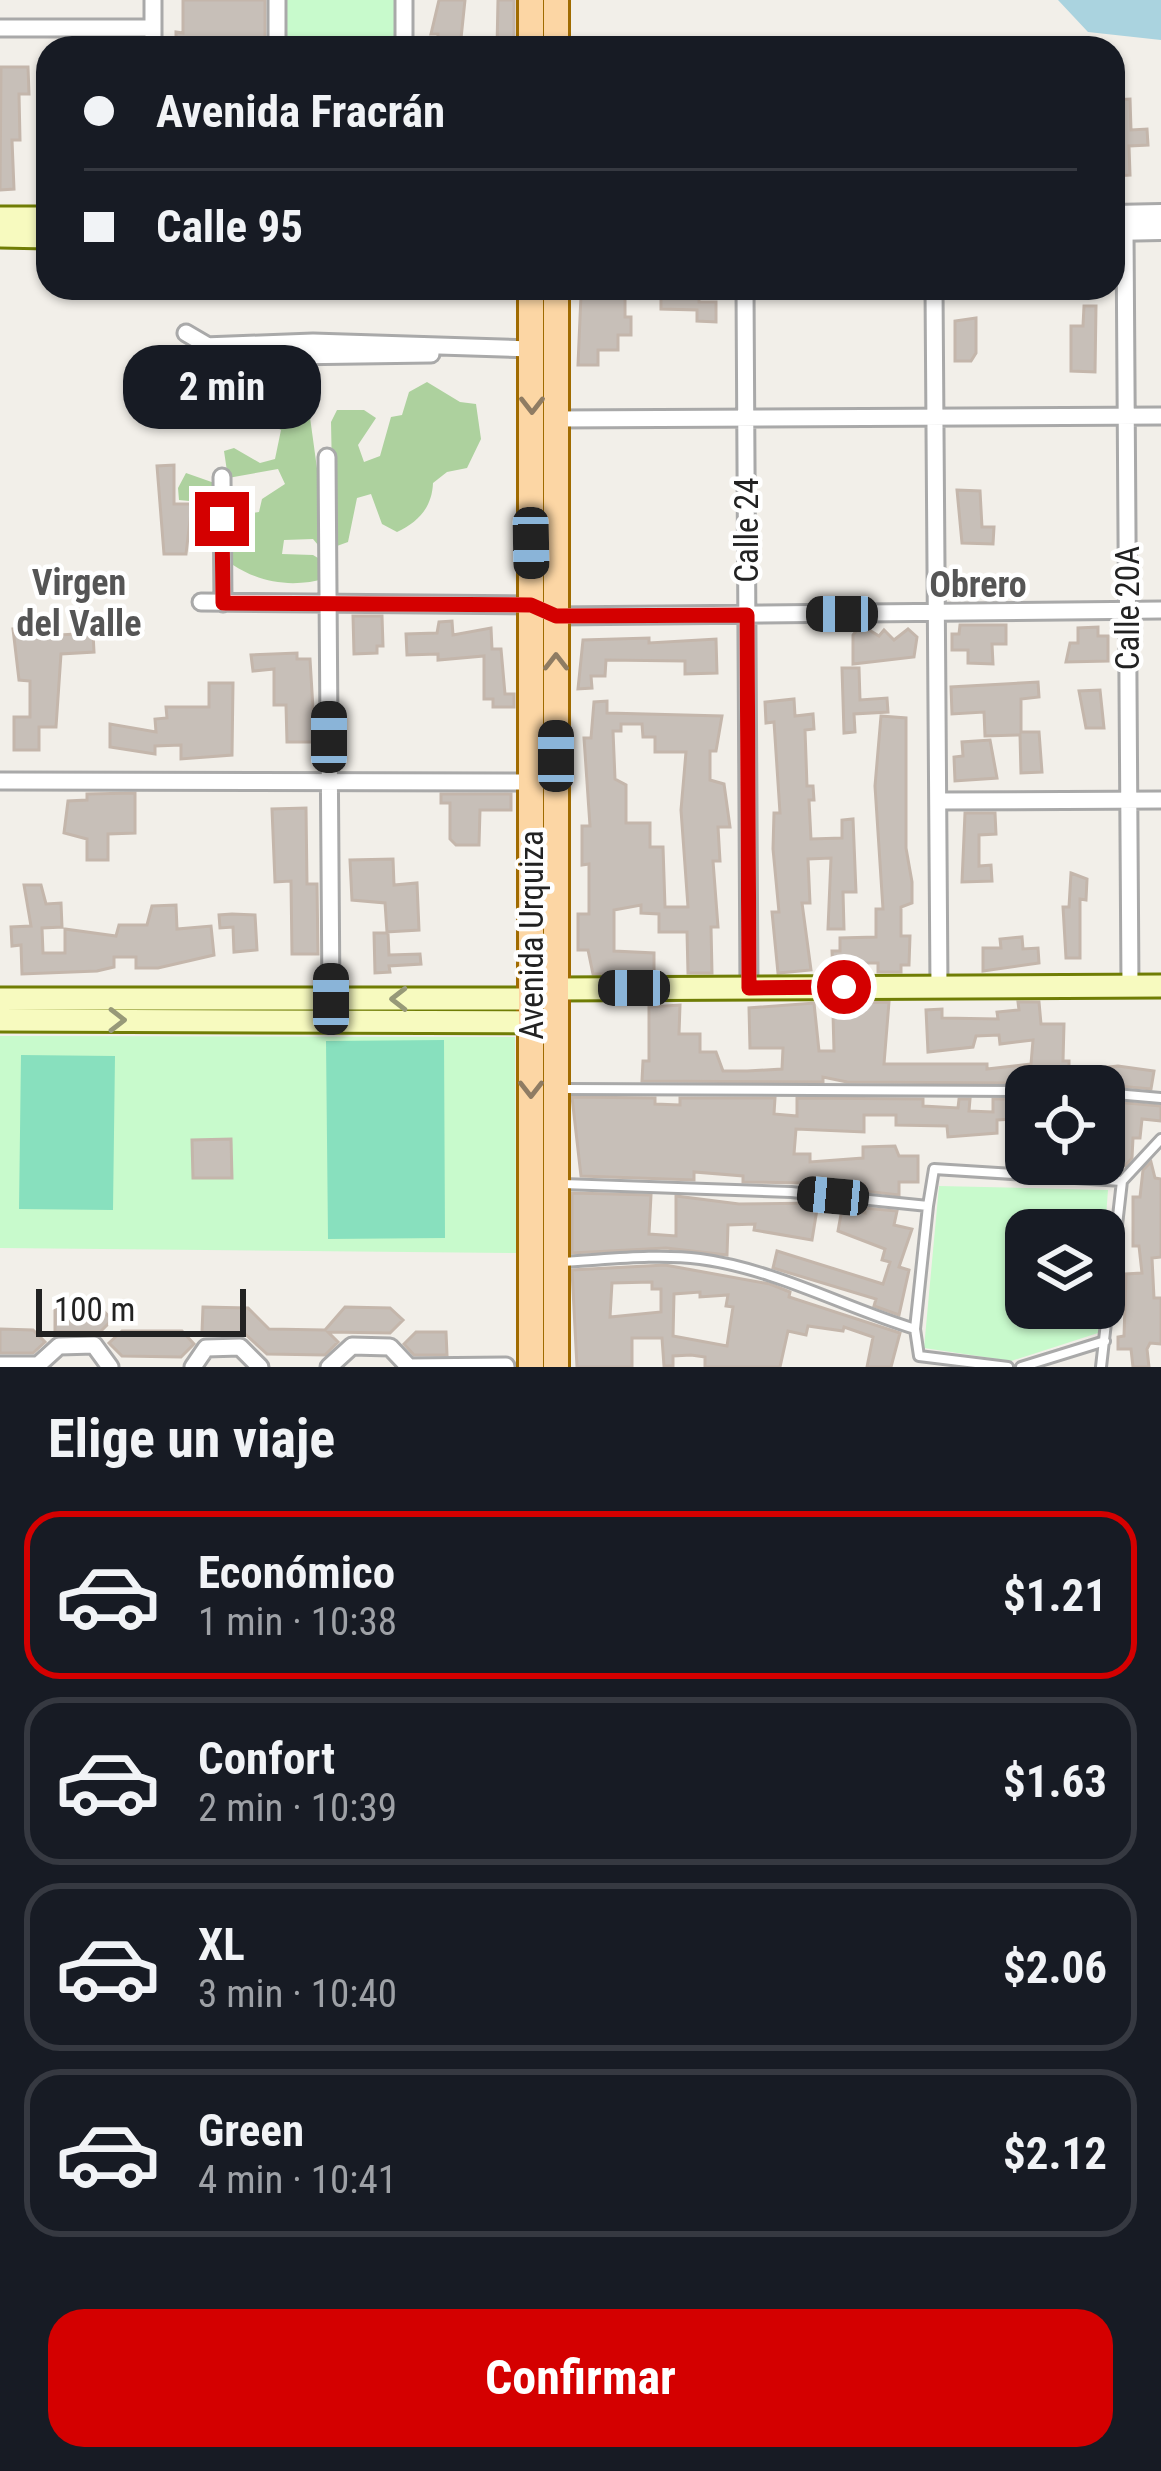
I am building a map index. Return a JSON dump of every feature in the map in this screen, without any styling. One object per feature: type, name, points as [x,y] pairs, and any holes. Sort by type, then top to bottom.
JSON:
[{"type":"main road","points":[[531,0],[531,36]]},
{"type":"main road","points":[[556,0],[556,36]]},
{"type":"main road","points":[[0,218],[36,218]]},
{"type":"main road","points":[[0,236],[36,236]]},
{"type":"main road","name":"Avenida Urquiza","points":[[531,300],[530,782],[539,1014],[531,1367]]},
{"type":"main road","name":"Avenida Urquiza","points":[[556,300],[556,989],[539,1014],[556,1089],[556,1367]]},
{"type":"main road","points":[[556,989],[1161,986]]},
{"type":"main road","points":[[0,999],[331,999],[539,1014]]},
{"type":"main road","points":[[0,1020],[539,1014]]},
{"type":"street","points":[[153,0],[153,36]]},
{"type":"street","points":[[277,0],[277,36]]},
{"type":"street","points":[[404,0],[404,36]]},
{"type":"street","points":[[0,28],[153,28]]},
{"type":"street","points":[[1125,224],[1161,214]]},
{"type":"street","points":[[1125,227],[1161,230]]},
{"type":"street","name":"Calle 24","points":[[745,300],[749,988]]},
{"type":"street","points":[[934,300],[939,987]]},
{"type":"street","name":"Calle 20A","points":[[1121,300],[1126,416],[1130,986]]},
{"type":"street","points":[[186,333],[204,346],[352,343],[532,349]]},
{"type":"street","points":[[556,419],[1161,416]]},
{"type":"street","points":[[327,458],[331,999]]},
{"type":"street","points":[[222,477],[223,603]]},
{"type":"street","points":[[201,602],[531,605],[556,616],[1161,610]]},
{"type":"street","points":[[0,781],[530,782]]},
{"type":"street","points":[[938,801],[1161,800]]},
{"type":"street","points":[[0,1365],[38,1366],[58,1346],[94,1346],[110,1367]]},
{"type":"street","points":[[193,1367],[206,1348],[239,1346],[260,1367]]},
{"type":"street","points":[[328,1367],[352,1346],[390,1347],[407,1366],[506,1366]]},
{"type":"lane","points":[[556,1089],[1005,1091]]},
{"type":"lane","points":[[1125,1095],[1161,1098]]},
{"type":"lane","points":[[1125,1178],[1161,1139]]},
{"type":"lane","points":[[1005,1174],[934,1169],[914,1329],[919,1356],[1008,1367]]},
{"type":"lane","points":[[555,1184],[791,1192],[928,1206]]},
{"type":"lane","points":[[1101,1367],[1122,1185]]},
{"type":"lane","points":[[556,1262],[699,1258],[792,1282],[857,1312],[914,1329]]},
{"type":"lane","points":[[1022,1367],[1106,1341]]},
{"type":"green space","points":[[284,0],[396,0],[396,36],[284,36]]},
{"type":"green space","points":[[290,368],[299,369],[305,381],[319,483],[332,472],[331,422],[337,410],[364,410],[376,418],[358,445],[364,462],[380,456],[391,417],[402,415],[409,392],[427,382],[460,402],[476,404],[481,439],[467,468],[447,472],[433,483],[422,513],[397,532],[382,524],[371,494],[357,498],[348,542],[323,551],[313,539],[284,540],[282,554],[313,555],[328,564],[327,578],[295,583],[250,574],[224,558],[212,547],[214,519],[200,502],[179,500],[178,488],[186,473],[223,486],[231,516],[259,512],[262,499],[285,484],[278,469],[228,478],[224,451],[234,448],[260,463],[275,459],[281,430],[266,421],[263,411]]},
{"type":"green space","points":[[0,1036],[515,1037],[516,1253],[0,1248]]},
{"type":"green space","points":[[444,1040],[445,1238],[328,1239],[326,1041]]},
{"type":"green space","points":[[21,1055],[115,1056],[113,1210],[19,1209]]},
{"type":"green space","points":[[939,1186],[1108,1190],[1107,1209],[1005,1209],[1005,1329],[1098,1329],[1098,1333],[1011,1361],[924,1348]]},
{"type":"water","points":[[1058,0],[1161,0],[1161,40],[1088,32]]},
{"type":"building","points":[[183,0],[265,0],[265,36],[176,36],[176,32],[183,33]]},
{"type":"building","points":[[439,0],[465,0],[461,36],[431,34]]},
{"type":"building","points":[[498,0],[514,0],[514,36],[497,36]]},
{"type":"building","points":[[1,67],[28,67],[29,94],[19,94],[20,140],[12,140],[14,189],[0,190]]},
{"type":"building","points":[[1125,99],[1130,99],[1131,130],[1147,129],[1148,145],[1129,146],[1130,175],[1125,175]]},
{"type":"building","points":[[581,300],[625,300],[631,335],[618,335],[618,350],[598,350],[598,365],[578,365]]},
{"type":"building","points":[[661,300],[716,302],[716,322],[697,321],[697,310],[661,309]]},
{"type":"building","points":[[1084,306],[1096,306],[1095,372],[1071,371],[1071,326],[1083,326]]},
{"type":"building","points":[[976,318],[976,353],[971,361],[955,361],[955,321]]},
{"type":"building","points":[[174,465],[174,504],[192,504],[186,554],[164,554],[157,466]]},
{"type":"building","points":[[957,490],[980,491],[982,527],[994,527],[993,544],[962,543]]},
{"type":"building","points":[[353,616],[382,616],[383,646],[377,646],[377,653],[354,654]]},
{"type":"building","points":[[452,621],[453,635],[491,628],[492,649],[501,649],[505,694],[514,694],[514,707],[493,707],[493,699],[484,699],[484,656],[438,660],[438,654],[407,655],[406,634],[437,633],[439,622]]},
{"type":"building","points":[[861,625],[879,636],[884,630],[894,640],[908,629],[917,637],[914,657],[853,664],[853,635]]},
{"type":"building","points":[[960,625],[1006,625],[1006,644],[992,644],[993,664],[968,663],[968,650],[952,650],[952,634],[959,634]]},
{"type":"building","points":[[1098,627],[1098,636],[1108,636],[1108,661],[1066,662],[1070,643],[1078,643],[1078,628]]},
{"type":"building","points":[[40,628],[41,636],[93,633],[94,652],[61,654],[56,727],[39,727],[39,750],[14,750],[14,717],[30,717],[30,681],[19,680],[13,629]]},
{"type":"building","points":[[649,638],[649,643],[716,639],[717,673],[685,674],[685,661],[606,660],[605,676],[591,676],[592,688],[578,689],[583,640]]},
{"type":"building","points":[[297,653],[297,659],[310,659],[315,742],[287,742],[286,705],[274,705],[274,669],[253,671],[251,655]]},
{"type":"building","points":[[842,668],[859,668],[860,700],[887,698],[888,712],[854,714],[855,732],[844,733]]},
{"type":"building","points":[[1038,682],[1039,697],[1021,699],[1021,732],[1039,732],[1042,772],[1021,773],[1020,735],[985,736],[984,712],[952,714],[951,687]]},
{"type":"building","points":[[209,683],[233,683],[232,755],[181,759],[181,745],[155,746],[155,754],[110,747],[110,724],[156,732],[155,719],[167,718],[166,707],[209,707]]},
{"type":"building","points":[[1100,690],[1104,728],[1086,728],[1079,691]]},
{"type":"building","points":[[794,699],[795,716],[813,714],[814,729],[805,730],[807,786],[813,786],[814,800],[809,800],[811,839],[842,838],[842,820],[853,819],[856,892],[843,892],[844,929],[828,929],[831,858],[808,859],[810,903],[802,903],[811,970],[778,973],[772,912],[779,912],[773,849],[774,813],[780,813],[774,722],[766,723],[765,702]]},
{"type":"building","points":[[607,701],[607,713],[722,716],[716,751],[710,751],[710,780],[724,784],[730,827],[718,827],[720,861],[713,861],[718,927],[711,927],[712,973],[688,973],[687,932],[659,932],[659,914],[641,913],[641,905],[614,910],[614,951],[654,953],[654,974],[593,974],[588,950],[578,950],[578,914],[589,914],[589,864],[582,865],[582,826],[590,826],[584,738],[591,738],[594,702]],"holes":[[[621,724],[642,724],[643,737],[655,737],[655,752],[686,752],[681,810],[688,907],[665,907],[663,847],[650,847],[650,823],[626,823],[626,785],[615,779],[613,731],[621,731]]]},
{"type":"building","points":[[881,716],[906,718],[906,848],[912,903],[901,907],[901,936],[910,936],[909,965],[901,965],[901,972],[878,972],[878,963],[846,963],[847,973],[833,973],[832,951],[840,951],[840,938],[876,937],[876,909],[883,909],[875,786]]},
{"type":"building","points":[[990,740],[997,778],[955,781],[954,757],[963,756],[962,742]]},
{"type":"building","points":[[135,793],[135,833],[108,834],[108,860],[87,860],[87,839],[64,833],[68,801],[87,800],[87,794]]},
{"type":"building","points":[[441,794],[511,794],[511,810],[480,810],[479,845],[456,845],[450,839],[450,803],[441,803]]},
{"type":"building","points":[[306,808],[307,884],[317,884],[318,954],[292,954],[291,881],[275,882],[272,809]]},
{"type":"building","points":[[965,813],[995,813],[996,834],[979,835],[979,866],[991,865],[992,881],[962,882]]},
{"type":"building","points":[[393,859],[394,885],[417,883],[419,930],[387,932],[385,903],[352,900],[350,860]]},
{"type":"building","points":[[1071,873],[1087,879],[1086,900],[1080,899],[1080,958],[1066,958],[1063,907],[1069,907]]},
{"type":"building","points":[[24,885],[41,885],[46,904],[61,903],[62,927],[42,928],[43,953],[65,953],[65,929],[116,936],[119,925],[147,925],[152,906],[176,905],[177,929],[211,926],[214,955],[158,968],[136,968],[136,957],[114,957],[114,967],[97,971],[22,974],[21,945],[12,946],[11,927],[31,926]]},
{"type":"building","points":[[219,915],[255,915],[257,950],[234,952],[233,927],[220,928]]},
{"type":"building","points":[[374,933],[388,933],[389,955],[420,954],[421,964],[389,966],[390,972],[375,973]]},
{"type":"building","points":[[1022,937],[1023,949],[1038,948],[1039,963],[983,971],[983,948],[1001,948],[1000,939]]},
{"type":"building","points":[[889,1002],[884,1064],[987,1064],[987,1069],[1005,1067],[1005,1083],[847,1082],[823,1077],[823,1082],[642,1081],[643,1061],[649,1061],[649,1007],[680,1005],[679,1034],[700,1034],[700,1052],[716,1052],[723,1071],[747,1071],[782,1069],[783,1048],[750,1048],[749,1008],[814,1003],[819,1051],[834,1051],[833,1014],[855,1014],[856,1003]]},
{"type":"building","points":[[1018,1002],[1039,1002],[1041,1024],[1064,1024],[1063,1061],[1069,1065],[1022,1065],[1031,1064],[1033,1040],[1000,1044],[999,1035],[976,1036],[973,1047],[928,1052],[926,1010],[942,1009],[942,1018],[998,1019],[997,1012],[1019,1010]]},
{"type":"building","points":[[1125,1067],[1154,1071],[1151,1089],[1125,1087]]},
{"type":"building","points":[[572,1097],[655,1098],[655,1104],[680,1105],[680,1098],[775,1098],[774,1114],[797,1116],[797,1098],[923,1099],[923,1106],[958,1108],[959,1099],[970,1099],[969,1111],[993,1112],[993,1099],[1005,1099],[1005,1120],[997,1120],[997,1133],[948,1137],[947,1126],[896,1125],[896,1115],[864,1115],[864,1132],[796,1129],[794,1154],[810,1154],[810,1162],[863,1158],[863,1147],[895,1146],[899,1156],[918,1156],[918,1182],[899,1182],[899,1195],[864,1191],[864,1184],[743,1182],[743,1176],[694,1172],[694,1180],[581,1176]]},
{"type":"building","points":[[1125,1103],[1161,1106],[1161,1121],[1142,1119],[1140,1138],[1133,1138],[1132,1158],[1125,1166]]},
{"type":"building","points":[[231,1139],[232,1178],[193,1178],[192,1140]]},
{"type":"building","points":[[1151,1162],[1155,1178],[1161,1179],[1161,1257],[1152,1258],[1154,1298],[1161,1298],[1161,1344],[1150,1343],[1149,1367],[1133,1367],[1131,1349],[1118,1349],[1118,1337],[1124,1336],[1125,1329],[1126,1274],[1142,1273],[1139,1246],[1133,1246],[1133,1197],[1140,1197],[1143,1170]]},
{"type":"building","points":[[572,1193],[651,1195],[649,1234],[676,1236],[676,1196],[739,1204],[818,1203],[812,1240],[754,1230],[755,1224],[728,1225],[727,1255],[666,1248],[572,1253]]},
{"type":"building","points":[[864,1208],[897,1211],[894,1225],[912,1229],[899,1267],[909,1270],[899,1315],[874,1306],[876,1299],[773,1268],[777,1251],[883,1284],[890,1262],[882,1260],[885,1249],[838,1231],[842,1209],[865,1213]]},
{"type":"building","points":[[665,1265],[770,1284],[790,1292],[789,1297],[900,1333],[891,1367],[867,1367],[873,1337],[844,1327],[843,1331],[808,1326],[806,1335],[788,1331],[780,1367],[705,1367],[705,1357],[691,1355],[673,1356],[673,1366],[664,1366],[662,1338],[632,1338],[632,1367],[577,1367],[572,1270]],"holes":[[[652,1282],[652,1289],[661,1289],[661,1312],[610,1317],[612,1283]],[[700,1292],[700,1297],[728,1295],[726,1306],[733,1307],[727,1346],[673,1336],[674,1294]]]},
{"type":"building","points":[[55,1307],[100,1307],[112,1320],[100,1332],[55,1332]]},
{"type":"building","points":[[203,1307],[248,1308],[269,1329],[325,1330],[345,1307],[390,1308],[403,1320],[390,1333],[328,1332],[338,1342],[325,1355],[267,1354],[244,1333],[202,1332]]},
{"type":"building","points":[[0,1329],[33,1330],[45,1342],[33,1353],[0,1353]]},
{"type":"building","points":[[122,1331],[182,1331],[194,1344],[181,1357],[122,1356],[109,1343]]},
{"type":"building","points":[[416,1332],[446,1332],[447,1355],[414,1355],[404,1344]]},
{"type":"district","name":"Obrero","points":[[978,584]]},
{"type":"district","name":"Virgen del Valle","points":[[79,602]]},
{"type":"route","points":[[222,519],[223,603],[531,605],[556,616],[747,615],[749,988],[844,987]]}]
